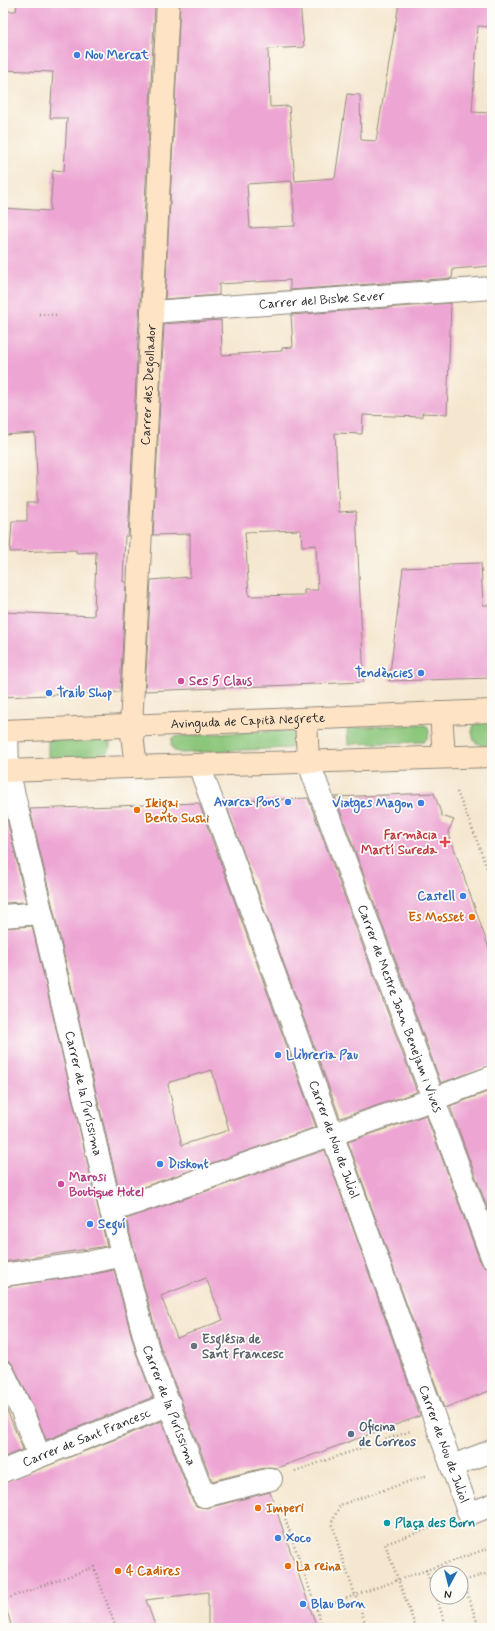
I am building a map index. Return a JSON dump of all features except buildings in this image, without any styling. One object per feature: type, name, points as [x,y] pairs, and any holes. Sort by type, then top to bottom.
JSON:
[{"type":"street","name":"Carrer des Degollador","points":[[136,767],[130,726],[168,3]]},
{"type":"street","name":"Carrer del Bisbe Sever","points":[[152,312],[492,288]]},
{"type":"street","name":"Avinguda de Capità Negrete","points":[[5,731],[492,711]]},
{"type":"street","points":[[441,713],[444,757]]},
{"type":"street","points":[[306,719],[308,761]]},
{"type":"street","name":"Carrer de la Puríssima","points":[[5,731],[6,770],[111,1211],[148,1350],[170,1404],[204,1496],[271,1479]]},
{"type":"street","points":[[6,770],[492,756]]},
{"type":"street","name":"Carrer de Mestre Joan Benejam i Vives","points":[[308,761],[492,1257]]},
{"type":"street","name":"Carrer de Nou de Juliol","points":[[199,765],[469,1514]]},
{"type":"street","points":[[3,916],[41,913]]},
{"type":"street","points":[[111,1211],[332,1135],[492,1077]]},
{"type":"street","points":[[3,1275],[87,1263],[123,1255]]},
{"type":"street","points":[[3,1372],[22,1411],[39,1456]]},
{"type":"street","name":"Carrer de Sant Francesc","points":[[3,1471],[170,1404]]},
{"type":"street","points":[[452,1466],[492,1451]]},
{"type":"street","points":[[469,1514],[492,1505]]},
{"type":"path","points":[[39,314],[58,315]]},
{"type":"path","points":[[457,792],[475,835],[492,883]]},
{"type":"path","points":[[323,1628],[271,1479],[436,1422]]},
{"type":"path","points":[[367,1628],[341,1555],[332,1522],[340,1505],[452,1466]]},
{"type":"path","points":[[416,1628],[385,1544],[469,1514]]},
{"type":"path","points":[[316,1609],[492,1547]]},
{"type":"path","points":[[3,1600],[94,1567],[116,1628]]},
{"type":"path","points":[[426,1570],[447,1628]]},
{"type":"path","points":[[479,1628],[463,1581],[492,1572]]},
{"type":"green space","points":[[492,720],[492,745],[482,746],[474,741],[472,732],[474,724]]},
{"type":"green space","points":[[423,724],[428,727],[429,732],[427,739],[423,742],[348,744],[347,728]]},
{"type":"green space","points":[[290,730],[296,732],[297,745],[291,748],[181,753],[174,751],[171,745],[172,738],[179,736]]},
{"type":"green space","points":[[102,737],[108,740],[111,746],[108,753],[102,757],[48,758],[48,740]]},
{"type":"place","name":"Nou Mercat","points":[[77,55]]},
{"type":"place","name":"Tendències","points":[[421,673]]},
{"type":"place","name":"Ses 5 Claus","points":[[181,681]]},
{"type":"place","name":"Traib Shop","points":[[49,693]]},
{"type":"place","name":"Avarca Pons","points":[[288,802]]},
{"type":"place","name":"Viatges Magon","points":[[421,803]]},
{"type":"place","name":"Ikigai Bento Sushi","points":[[137,810]]},
{"type":"place","name":"Farmàcia Martí Sureda","points":[[445,842]]},
{"type":"place","name":"Castell","points":[[463,896]]},
{"type":"place","name":"Es Mosset","points":[[472,917]]},
{"type":"place","name":"Llibreria Pau","points":[[278,1055]]},
{"type":"place","name":"Diskont","points":[[160,1164]]},
{"type":"place","name":"Marosi Boutique Hotel","points":[[61,1184]]},
{"type":"place","name":"Seguí","points":[[90,1224]]},
{"type":"place","name":"Església de Sant Francesc","points":[[194,1346]]},
{"type":"place","name":"Oficina de Correos","points":[[351,1434]]},
{"type":"place","name":"Imperi","points":[[258,1508]]},
{"type":"place","name":"Plaça des Born","points":[[387,1523]]},
{"type":"place","name":"Xoco","points":[[278,1538]]},
{"type":"place","name":"La reina","points":[[288,1566]]},
{"type":"place","name":"4 Cadires","points":[[118,1571]]},
{"type":"place","name":"Blau Born","points":[[303,1604]]}]
